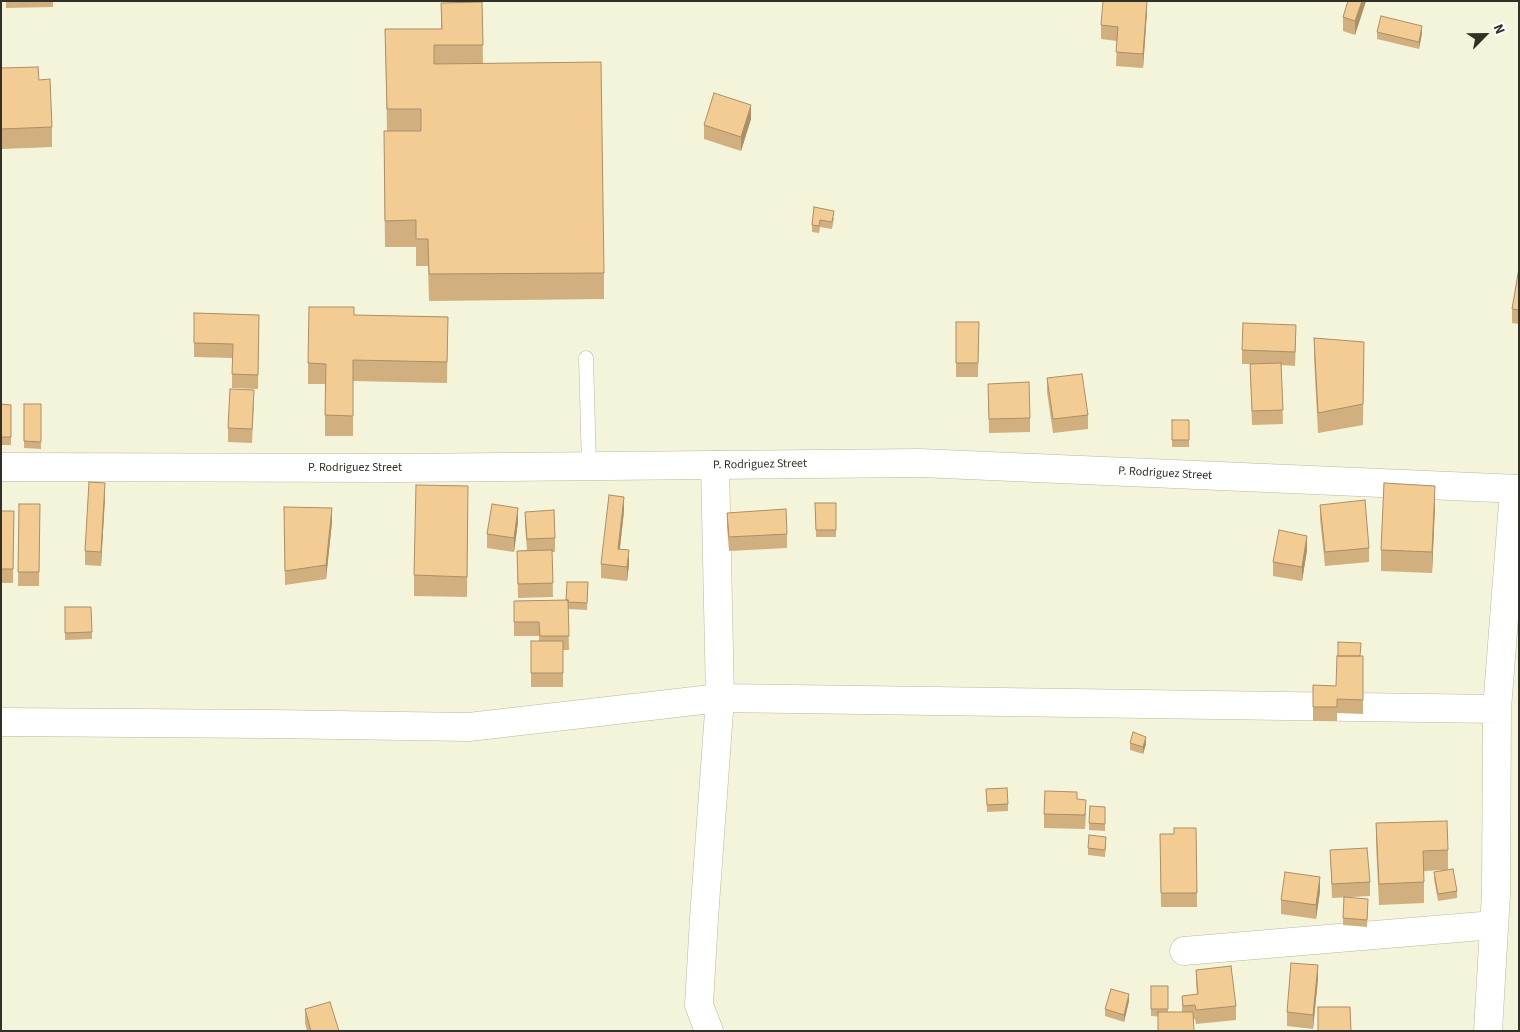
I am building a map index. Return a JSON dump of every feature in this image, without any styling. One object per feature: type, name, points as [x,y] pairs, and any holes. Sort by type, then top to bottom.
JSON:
[{"type":"street","name":"P. Rodriguez Street","points":[[1,467],[402,468],[920,464],[1516,489]]},
{"type":"street","points":[[709,1031],[699,1006],[720,698],[716,465]]},
{"type":"street","points":[[1488,1031],[1496,894],[1497,709],[1516,489]]},
{"type":"street","points":[[1,722],[469,727],[720,698],[1497,709]]},
{"type":"street","points":[[1184,951],[1494,924]]},
{"type":"lane","points":[[586,358],[589,466]]},
{"type":"building","points":[[1103,1],[1147,1],[1143,54],[1116,52],[1118,27],[1101,25]]},
{"type":"building","points":[[1348,1],[1362,1],[1355,21],[1343,17]]},
{"type":"building","points":[[482,2],[483,45],[434,45],[434,64],[601,62],[604,273],[429,274],[428,239],[416,239],[416,220],[385,221],[384,131],[421,131],[421,109],[387,109],[385,29],[442,29],[441,3]]},
{"type":"building","points":[[1381,16],[1422,26],[1419,42],[1377,32]]},
{"type":"building","points":[[38,67],[39,80],[50,79],[52,127],[1,129],[1,68]]},
{"type":"building","points":[[714,93],[751,105],[741,137],[704,125]]},
{"type":"building","points":[[814,207],[834,211],[832,222],[820,220],[819,226],[812,225]]},
{"type":"building","points":[[1519,268],[1519,310],[1512,309]]},
{"type":"building","points":[[309,307],[354,307],[354,315],[448,317],[447,362],[353,360],[353,416],[325,415],[326,364],[308,363]]},
{"type":"building","points":[[194,313],[259,315],[258,375],[232,374],[233,344],[194,343]]},
{"type":"building","points":[[956,322],[979,322],[978,363],[956,363]]},
{"type":"building","points":[[1243,323],[1296,325],[1295,352],[1242,350]]},
{"type":"building","points":[[1314,338],[1364,342],[1363,404],[1318,413]]},
{"type":"building","points":[[1281,363],[1283,410],[1252,411],[1250,364]]},
{"type":"building","points":[[1082,374],[1088,415],[1053,419],[1047,378]]},
{"type":"building","points":[[1029,382],[1030,418],[989,419],[988,384]]},
{"type":"building","points":[[230,389],[254,390],[252,429],[228,428]]},
{"type":"building","points":[[1,404],[11,405],[11,437],[1,437]]},
{"type":"building","points":[[24,404],[41,404],[41,442],[24,441]]},
{"type":"building","points":[[1172,420],[1189,420],[1189,440],[1172,440]]},
{"type":"building","points":[[89,482],[105,483],[101,552],[85,551]]},
{"type":"building","points":[[1384,483],[1435,486],[1432,552],[1381,550]]},
{"type":"building","points":[[416,485],[468,486],[467,577],[414,575]]},
{"type":"building","points":[[609,495],[624,497],[618,549],[629,550],[627,567],[601,564]]},
{"type":"building","points":[[1365,500],[1369,548],[1325,552],[1320,505]]},
{"type":"building","points":[[815,503],[836,503],[836,530],[816,530]]},
{"type":"building","points":[[19,504],[40,504],[39,572],[18,572]]},
{"type":"building","points":[[492,504],[518,508],[514,538],[487,534]]},
{"type":"building","points":[[284,507],[332,508],[326,565],[285,571]]},
{"type":"building","points":[[786,509],[787,534],[729,537],[727,513]]},
{"type":"building","points":[[554,510],[555,538],[527,539],[525,512]]},
{"type":"building","points":[[1,511],[14,511],[13,569],[1,569]]},
{"type":"building","points":[[1279,530],[1307,536],[1302,567],[1273,562]]},
{"type":"building","points":[[552,550],[553,583],[518,584],[517,551]]},
{"type":"building","points":[[567,582],[588,582],[587,603],[568,602],[566,600]]},
{"type":"building","points":[[568,600],[569,636],[540,636],[539,622],[514,622],[514,601]]},
{"type":"building","points":[[65,607],[91,607],[92,632],[65,633]]},
{"type":"building","points":[[531,641],[563,641],[563,673],[531,673]]},
{"type":"building","points":[[1338,642],[1361,643],[1360,656],[1338,656]]},
{"type":"building","points":[[1337,656],[1363,656],[1363,700],[1337,699],[1337,707],[1313,707],[1313,685],[1336,686]]},
{"type":"building","points":[[1133,732],[1146,737],[1143,747],[1130,743]]},
{"type":"building","points":[[1007,788],[1008,804],[987,805],[986,789]]},
{"type":"building","points":[[1045,791],[1077,792],[1077,799],[1086,800],[1085,815],[1044,814]]},
{"type":"building","points":[[1090,806],[1105,807],[1105,824],[1089,823]]},
{"type":"building","points":[[1447,821],[1448,850],[1423,851],[1424,882],[1379,884],[1376,823]]},
{"type":"building","points":[[1174,828],[1196,828],[1197,893],[1161,893],[1160,834],[1174,834]]},
{"type":"building","points":[[1089,835],[1106,837],[1105,850],[1088,848]]},
{"type":"building","points":[[1367,848],[1370,882],[1332,884],[1330,850]]},
{"type":"building","points":[[1453,869],[1457,891],[1438,894],[1434,872]]},
{"type":"building","points":[[1285,872],[1320,877],[1316,905],[1281,900]]},
{"type":"building","points":[[1344,897],[1368,899],[1367,920],[1343,918]]},
{"type":"building","points":[[1291,963],[1318,965],[1313,1015],[1287,1012]]},
{"type":"building","points":[[1231,966],[1236,1006],[1196,1010],[1195,1005],[1183,1006],[1182,996],[1198,994],[1196,970]]},
{"type":"building","points":[[1151,986],[1168,986],[1168,1009],[1151,1009]]},
{"type":"building","points":[[1111,989],[1129,994],[1124,1015],[1105,1009]]},
{"type":"building","points":[[330,1002],[339,1031],[311,1031],[305,1009]]},
{"type":"building","points":[[1318,1007],[1350,1007],[1351,1031],[1318,1031]]},
{"type":"building","points":[[1158,1012],[1193,1012],[1194,1031],[1158,1031]]}]
